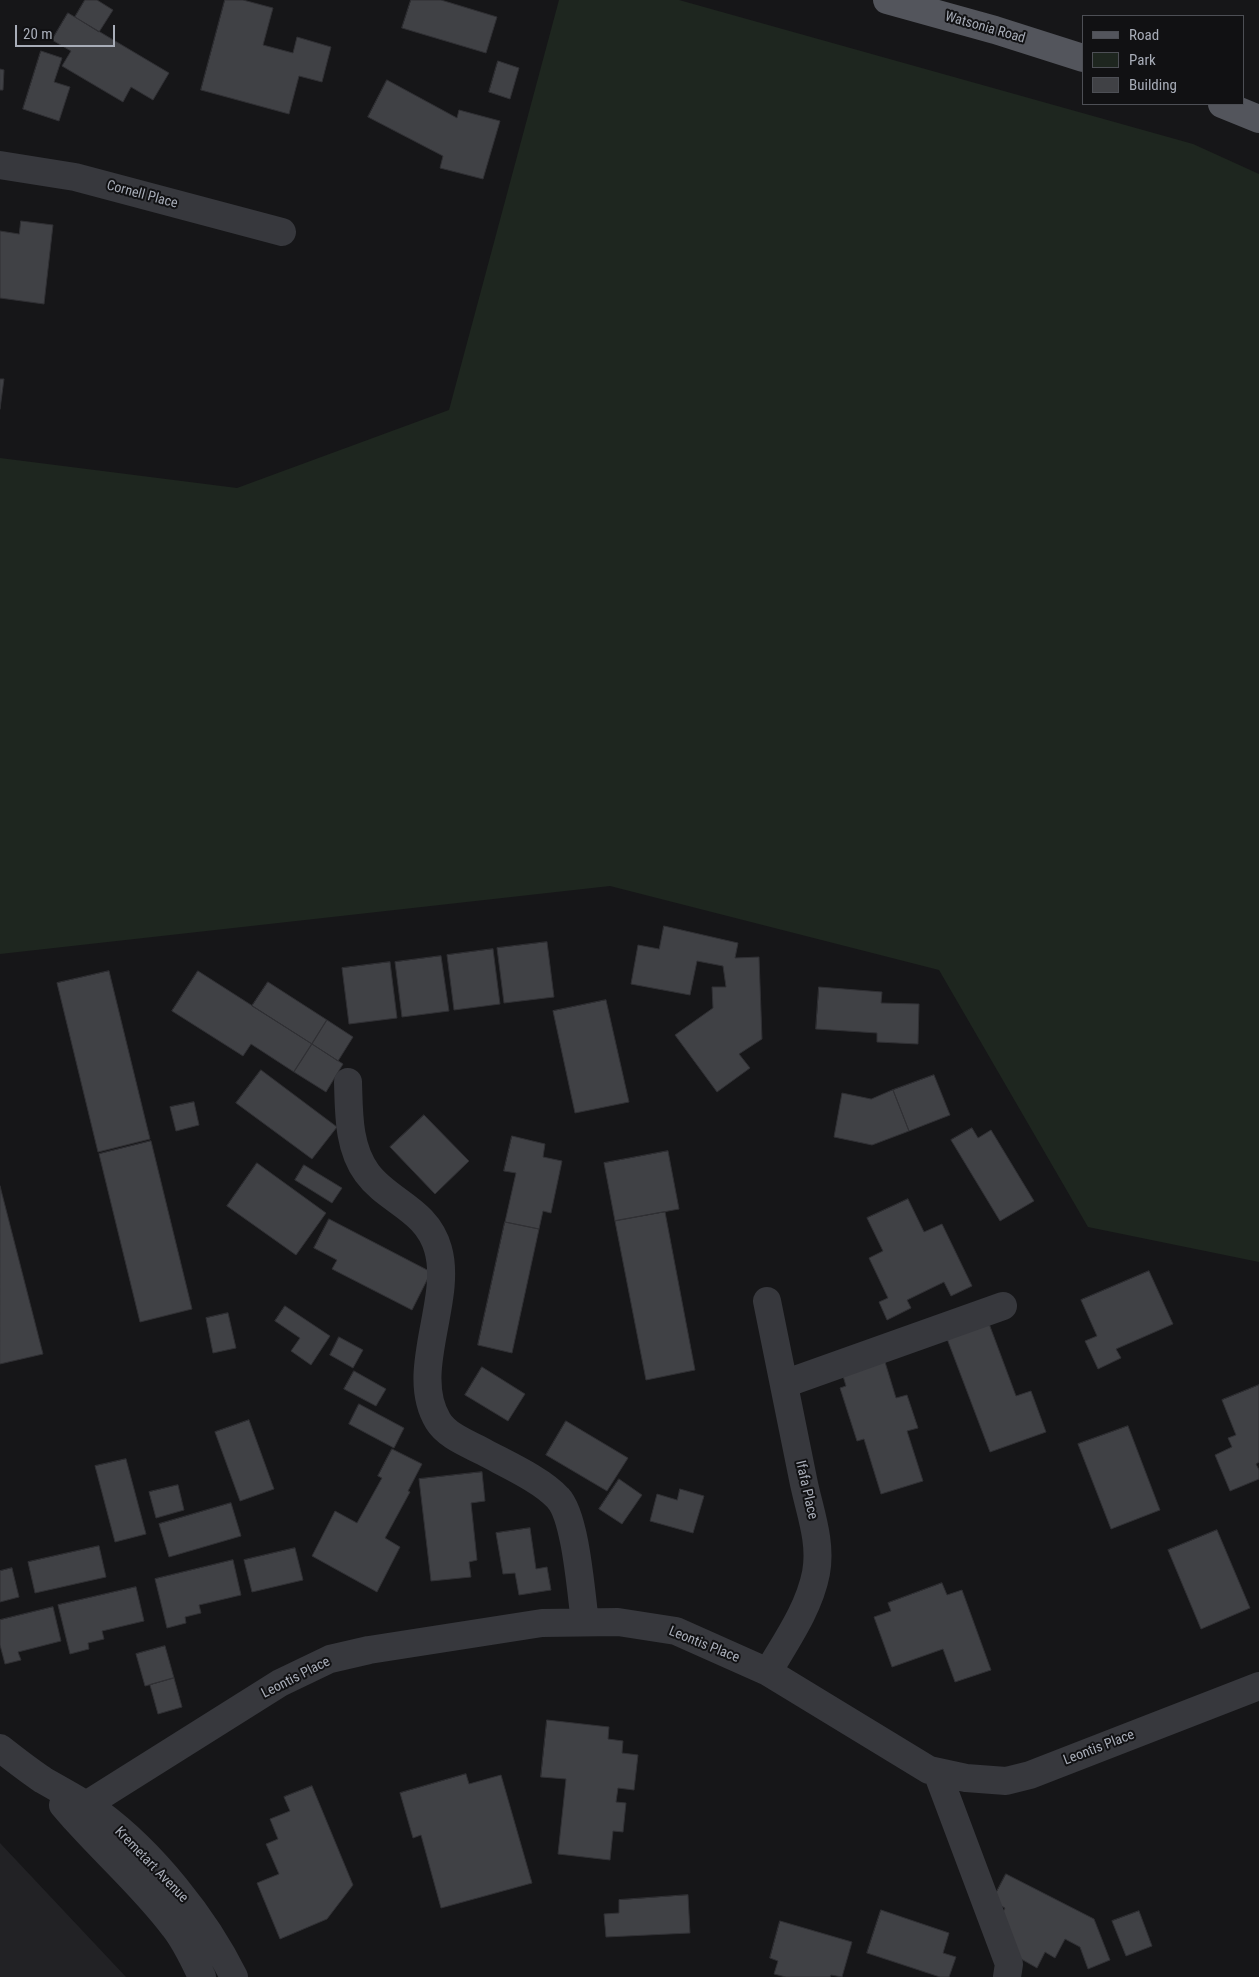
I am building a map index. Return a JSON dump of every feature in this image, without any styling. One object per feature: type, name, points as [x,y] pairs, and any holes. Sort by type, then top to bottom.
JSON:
[{"type":"main road","name":"Watsonia Road","points":[[887,0],[995,30],[1082,58]]},
{"type":"main road","points":[[1224,105],[1259,119]]},
{"type":"street","name":"Cornell Place","points":[[0,165],[75,177],[282,232]]},
{"type":"street","points":[[348,1082],[349,1124],[361,1164],[376,1183],[414,1213],[425,1225],[435,1239],[439,1251],[441,1267],[438,1306],[428,1366],[429,1398],[437,1420],[450,1433],[535,1481],[558,1498],[568,1514],[585,1622]]},
{"type":"street","name":"Ifafa Place","points":[[767,1301],[816,1532],[816,1572],[809,1596],[798,1622],[768,1672]]},
{"type":"street","points":[[784,1384],[1003,1306]]},
{"type":"street","name":"Leontis Place","points":[[80,1812],[280,1684],[330,1659],[369,1650],[542,1623],[618,1622],[676,1631],[768,1672],[929,1770],[966,1778],[1006,1781],[1030,1775],[1259,1686]]},
{"type":"street","name":"Kremetart Avenue","points":[[0,1748],[42,1778],[80,1812],[106,1820],[162,1872],[205,1926],[234,1977]]},
{"type":"street","points":[[937,1772],[1009,1964],[1007,1977]]},
{"type":"street","name":"Kremetart Avenue","points":[[80,1812],[84,1831],[132,1877],[170,1922],[185,1944],[202,1977]]},
{"type":"shaded area","points":[[0,1843],[126,1977],[0,1977]]},
{"type":"green space","points":[[559,0],[679,0],[1193,144],[1259,174],[1259,1262],[1088,1227],[939,970],[610,886],[0,954],[0,458],[237,488],[449,410]]},
{"type":"building","points":[[85,0],[97,0],[113,10],[99,32],[75,17]]},
{"type":"building","points":[[225,0],[243,0],[273,8],[263,45],[293,53],[297,37],[331,47],[322,82],[299,76],[289,114],[201,90]]},
{"type":"building","points":[[411,0],[441,0],[497,17],[486,53],[402,28]]},
{"type":"building","points":[[68,13],[169,73],[153,100],[131,87],[123,102],[62,66],[71,51],[52,40]]},
{"type":"building","points":[[41,51],[62,58],[54,82],[70,87],[59,121],[23,109]]},
{"type":"building","points":[[498,61],[519,68],[510,99],[489,92]]},
{"type":"building","points":[[0,69],[4,70],[3,90],[0,90]]},
{"type":"building","points":[[387,80],[457,118],[459,110],[500,121],[483,179],[440,168],[443,156],[368,117]]},
{"type":"building","points":[[21,221],[53,225],[44,304],[0,298],[0,231],[19,234]]},
{"type":"building","points":[[0,379],[4,379],[0,409]]},
{"type":"building","points":[[664,926],[738,943],[735,958],[759,957],[762,1039],[739,1054],[750,1068],[717,1092],[675,1035],[713,1008],[712,987],[726,987],[723,966],[697,961],[690,995],[631,984],[638,945],[659,949]]},
{"type":"building","points":[[547,942],[554,997],[504,1003],[497,948]]},
{"type":"building","points":[[493,949],[500,1004],[454,1010],[447,955]]},
{"type":"building","points":[[441,956],[449,1011],[402,1017],[395,962]]},
{"type":"building","points":[[390,962],[397,1018],[349,1024],[342,968]]},
{"type":"building","points":[[109,971],[150,1139],[98,1152],[57,983]]},
{"type":"building","points":[[198,971],[312,1044],[294,1072],[251,1044],[243,1056],[172,1011]]},
{"type":"building","points":[[268,982],[327,1020],[312,1044],[252,1006]]},
{"type":"building","points":[[819,987],[882,992],[881,1003],[919,1004],[918,1044],[877,1042],[877,1033],[816,1029]]},
{"type":"building","points":[[606,1000],[629,1102],[575,1113],[553,1011]]},
{"type":"building","points":[[327,1020],[353,1037],[338,1061],[312,1044]]},
{"type":"building","points":[[312,1044],[343,1064],[326,1092],[294,1072]]},
{"type":"building","points":[[261,1070],[337,1127],[312,1159],[236,1103]]},
{"type":"building","points":[[934,1075],[950,1115],[909,1131],[893,1090]]},
{"type":"building","points":[[893,1090],[909,1131],[872,1145],[834,1137],[842,1093],[871,1099]]},
{"type":"building","points":[[194,1102],[199,1125],[176,1131],[170,1107]]},
{"type":"building","points":[[424,1115],[469,1161],[435,1194],[390,1147]]},
{"type":"building","points":[[972,1128],[978,1138],[991,1130],[1034,1201],[1000,1221],[951,1140]]},
{"type":"building","points":[[512,1136],[545,1144],[543,1157],[562,1161],[551,1213],[543,1211],[539,1229],[505,1222],[516,1173],[504,1171]]},
{"type":"building","points":[[151,1141],[192,1309],[140,1322],[99,1154]]},
{"type":"building","points":[[668,1151],[679,1209],[615,1221],[604,1163]]},
{"type":"building","points":[[257,1163],[326,1213],[296,1255],[227,1206]]},
{"type":"building","points":[[304,1165],[342,1188],[332,1203],[295,1180]]},
{"type":"building","points":[[0,1186],[43,1354],[0,1364]]},
{"type":"building","points":[[908,1199],[924,1232],[942,1224],[972,1286],[951,1296],[944,1282],[907,1300],[911,1308],[887,1320],[879,1302],[888,1298],[869,1258],[883,1251],[867,1218]]},
{"type":"building","points":[[665,1212],[695,1370],[646,1380],[615,1221]]},
{"type":"building","points":[[329,1219],[431,1272],[412,1310],[332,1269],[337,1260],[314,1248]]},
{"type":"building","points":[[505,1222],[539,1229],[512,1353],[478,1345]]},
{"type":"building","points":[[1149,1271],[1173,1324],[1116,1349],[1121,1358],[1098,1369],[1085,1341],[1097,1336],[1081,1300]]},
{"type":"building","points":[[285,1306],[330,1336],[311,1365],[291,1351],[300,1338],[275,1321]]},
{"type":"building","points":[[228,1313],[236,1348],[213,1353],[206,1318]]},
{"type":"building","points":[[988,1321],[1016,1396],[1031,1391],[1046,1432],[990,1452],[946,1336]]},
{"type":"building","points":[[339,1337],[363,1350],[353,1368],[330,1355]]},
{"type":"building","points":[[885,1362],[896,1398],[907,1395],[918,1428],[907,1431],[923,1481],[881,1494],[864,1439],[857,1441],[840,1388],[846,1386],[843,1376]]},
{"type":"building","points":[[482,1367],[525,1394],[508,1421],[465,1395]]},
{"type":"building","points":[[354,1371],[386,1389],[376,1406],[344,1389]]},
{"type":"building","points":[[1259,1385],[1259,1462],[1256,1464],[1259,1470],[1259,1479],[1230,1491],[1215,1455],[1232,1447],[1228,1438],[1236,1435],[1222,1400]]},
{"type":"building","points":[[359,1404],[404,1428],[394,1448],[349,1424]]},
{"type":"building","points":[[249,1420],[274,1489],[240,1501],[215,1432]]},
{"type":"building","points":[[566,1421],[628,1458],[607,1491],[546,1455]]},
{"type":"building","points":[[1128,1426],[1160,1510],[1111,1529],[1078,1444]]},
{"type":"building","points":[[392,1449],[422,1464],[408,1491],[410,1492],[385,1538],[400,1547],[377,1592],[312,1556],[335,1511],[357,1523],[382,1478],[378,1476]]},
{"type":"building","points":[[126,1459],[146,1534],[115,1542],[95,1466]]},
{"type":"building","points":[[482,1472],[485,1501],[471,1503],[477,1560],[469,1562],[471,1577],[431,1581],[419,1479]]},
{"type":"building","points":[[619,1479],[642,1495],[622,1524],[599,1509]]},
{"type":"building","points":[[178,1485],[184,1510],[156,1518],[149,1492]]},
{"type":"building","points":[[680,1489],[704,1496],[693,1533],[650,1521],[657,1494],[677,1500]]},
{"type":"building","points":[[231,1503],[241,1536],[169,1557],[159,1524]]},
{"type":"building","points":[[530,1528],[536,1569],[547,1567],[551,1590],[519,1595],[515,1573],[503,1574],[496,1533]]},
{"type":"building","points":[[1217,1530],[1250,1608],[1201,1629],[1168,1550]]},
{"type":"building","points":[[99,1546],[106,1577],[35,1593],[28,1562]]},
{"type":"building","points":[[295,1548],[303,1580],[252,1592],[244,1560]]},
{"type":"building","points":[[233,1560],[241,1595],[199,1605],[201,1613],[185,1617],[186,1623],[167,1628],[155,1579]]},
{"type":"building","points":[[12,1568],[19,1597],[0,1602],[0,1571]]},
{"type":"building","points":[[942,1583],[947,1595],[962,1590],[991,1670],[955,1682],[943,1649],[892,1667],[874,1617],[891,1611],[888,1603]]},
{"type":"building","points":[[136,1587],[144,1621],[102,1631],[104,1639],[88,1643],[89,1649],[70,1654],[58,1605]]},
{"type":"building","points":[[53,1607],[61,1641],[18,1652],[21,1660],[5,1664],[0,1645],[0,1620]]},
{"type":"building","points":[[165,1646],[174,1678],[145,1686],[136,1654]]},
{"type":"building","points":[[174,1678],[182,1707],[158,1714],[150,1685]]},
{"type":"building","points":[[547,1720],[609,1727],[608,1739],[623,1741],[622,1753],[638,1755],[634,1790],[618,1788],[616,1802],[626,1803],[623,1832],[613,1831],[610,1860],[558,1854],[566,1779],[541,1777]]},
{"type":"building","points":[[466,1774],[469,1784],[501,1775],[532,1883],[441,1908],[421,1835],[413,1838],[400,1793]]},
{"type":"building","points":[[312,1786],[353,1885],[327,1919],[280,1939],[257,1883],[279,1874],[266,1844],[278,1839],[270,1819],[290,1811],[284,1797]]},
{"type":"building","points":[[1006,1874],[1094,1919],[1110,1960],[1088,1969],[1080,1947],[1065,1939],[1055,1958],[1045,1952],[1037,1968],[1016,1956],[995,1927],[1005,1908],[992,1901]]},
{"type":"building","points":[[688,1895],[690,1933],[606,1937],[604,1914],[619,1913],[619,1900]]},
{"type":"building","points":[[881,1910],[949,1933],[943,1953],[956,1957],[949,1977],[940,1977],[867,1953]]},
{"type":"building","points":[[1139,1911],[1152,1946],[1126,1956],[1112,1921]]},
{"type":"building","points":[[780,1921],[852,1942],[842,1977],[831,1975],[830,1977],[786,1977],[774,1974],[778,1961],[770,1958]]}]
